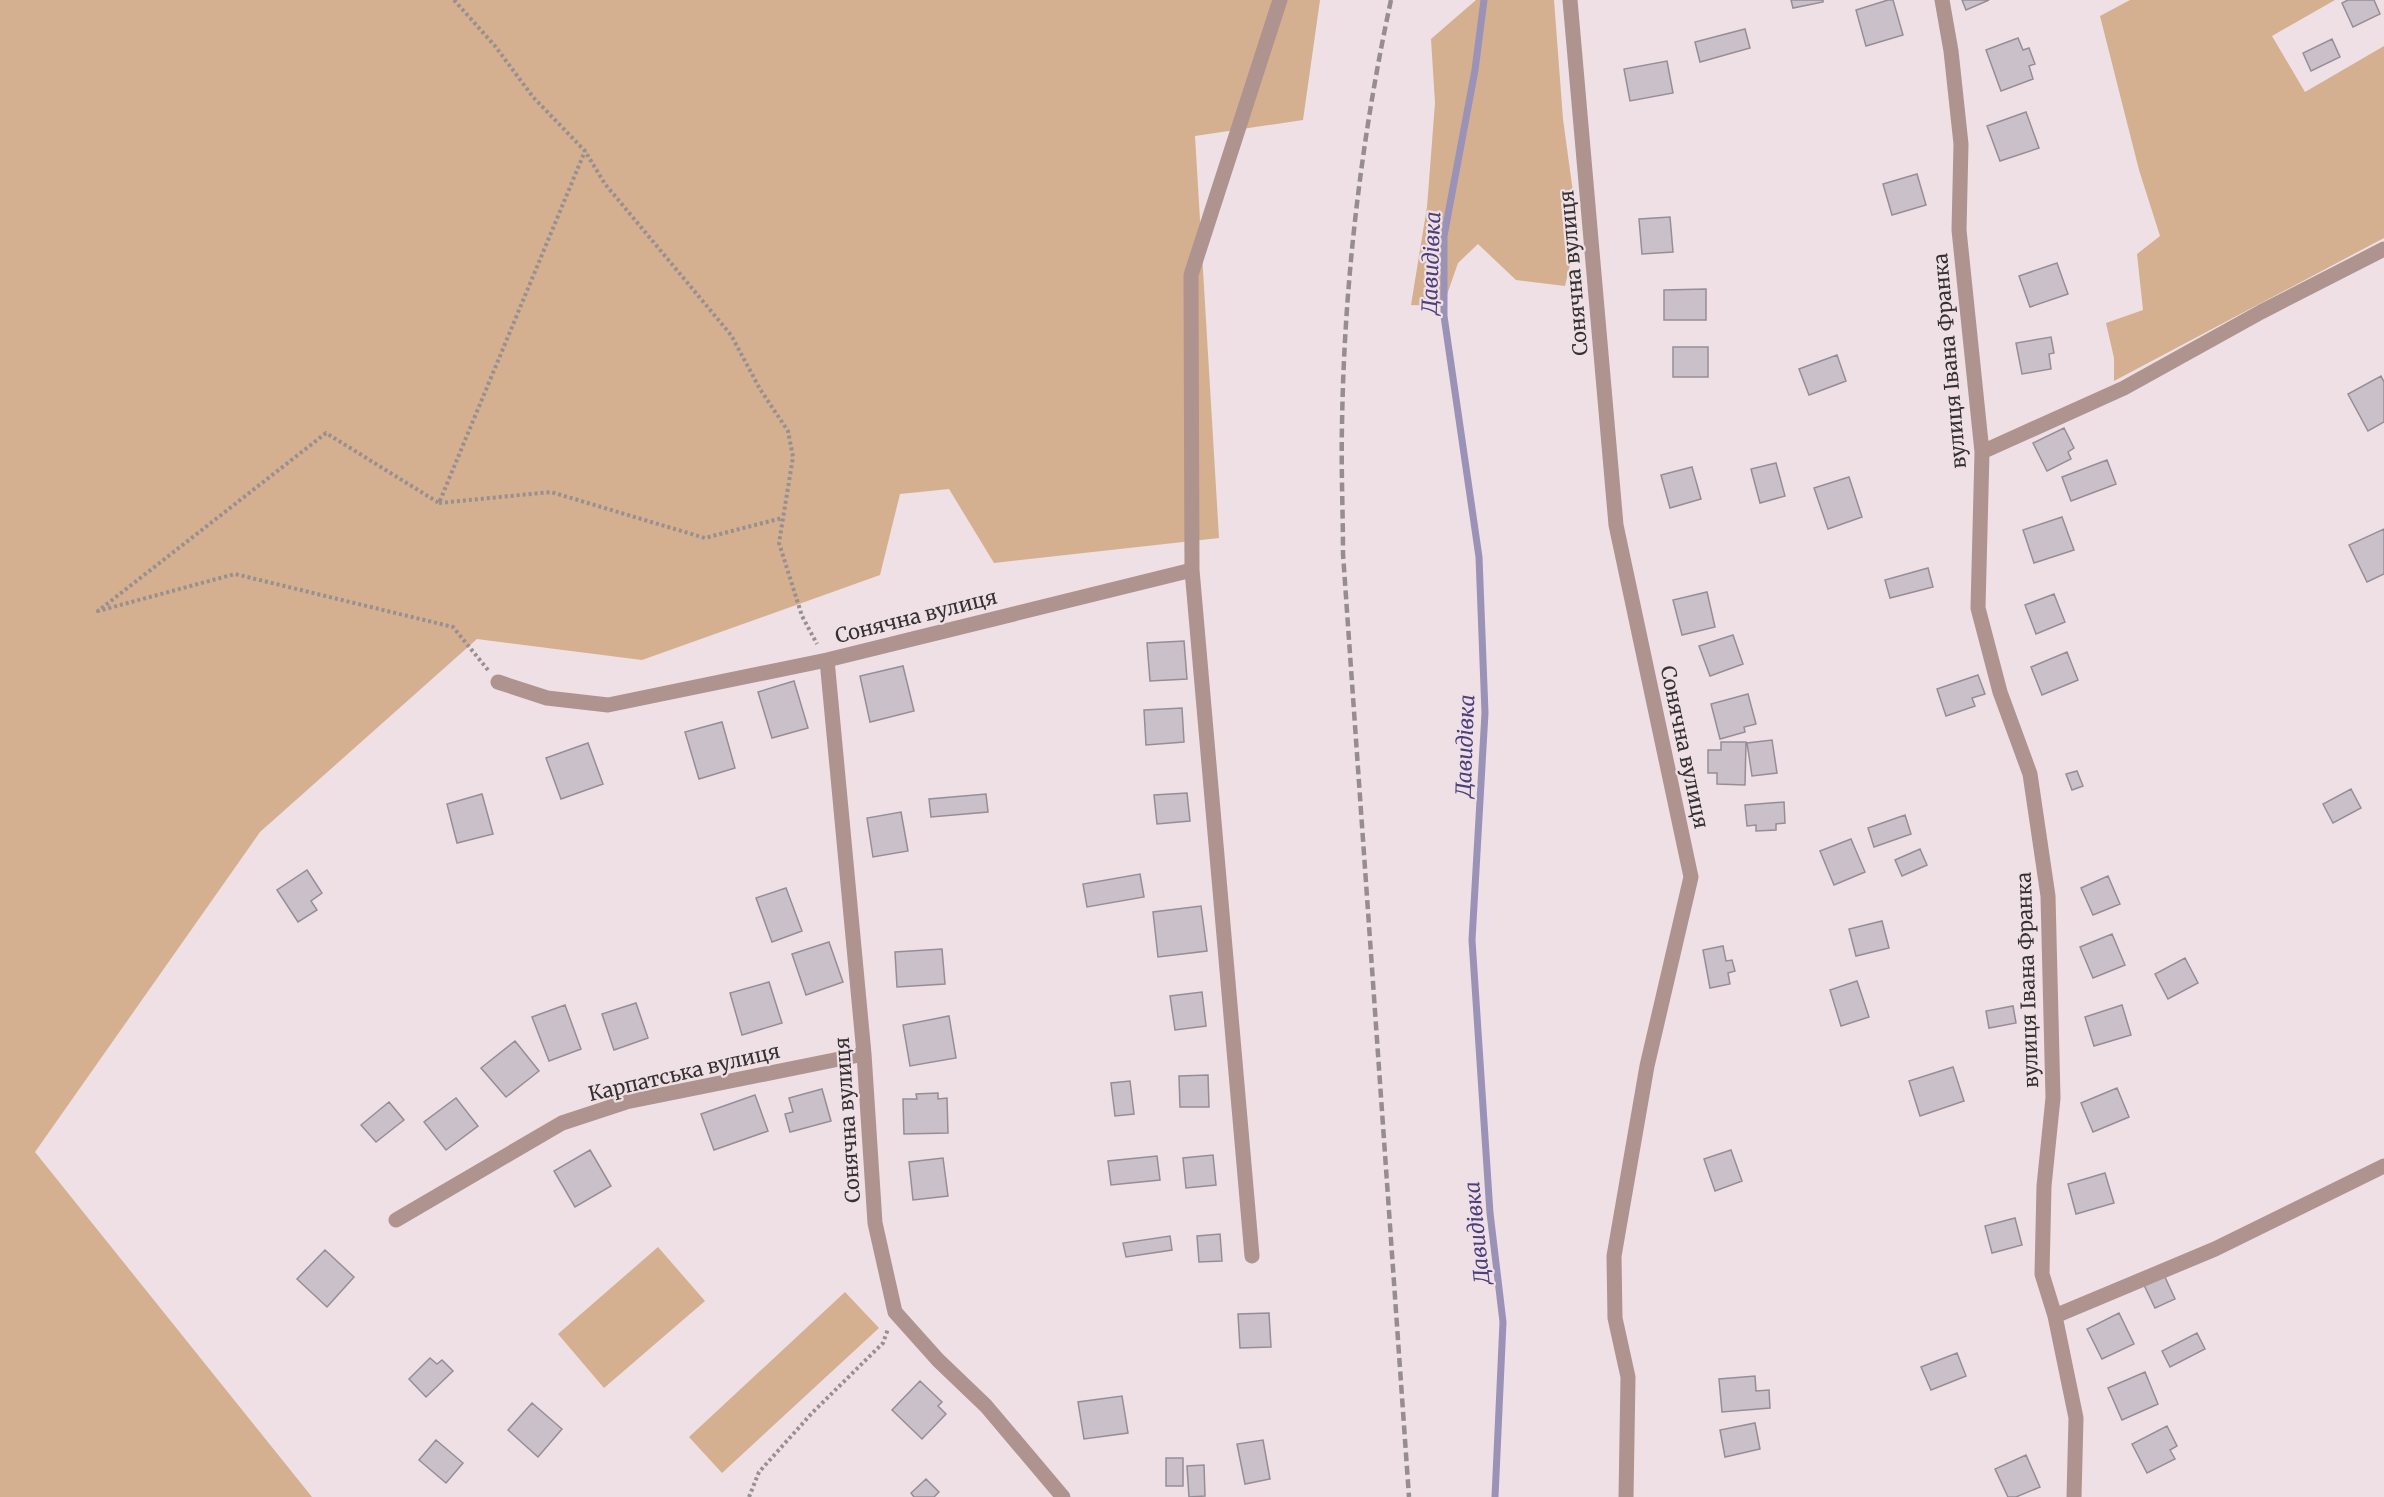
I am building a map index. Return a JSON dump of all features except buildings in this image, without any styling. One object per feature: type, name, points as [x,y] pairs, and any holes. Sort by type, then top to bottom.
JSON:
[{"type":"street","points":[[1252,1256],[1192,570],[1191,275],[1280,0]]},
{"type":"street","name":"Сонячна вулиця","points":[[1570,0],[1616,525],[1691,877],[1647,1066],[1614,1256],[1615,1318],[1628,1377],[1626,1497]]},
{"type":"street","name":"вулиця Івана Франка","points":[[1942,0],[1951,51],[1961,144],[1959,230],[1982,452],[1978,608],[2000,692],[2030,774],[2048,896],[2053,1098],[2044,1185],[2042,1275],[2055,1316],[2076,1418],[2074,1497]]},
{"type":"street","points":[[1982,452],[2124,388],[2261,312],[2384,249]]},
{"type":"street","name":"Сонячна вулиця","points":[[1063,1497],[986,1406],[938,1360],[895,1312],[874,1223],[864,1054],[827,660],[1192,570]]},
{"type":"street","points":[[498,682],[547,698],[608,705],[827,660]]},
{"type":"street","name":"Карпатська вулиця","points":[[396,1220],[562,1124],[626,1102],[864,1054]]},
{"type":"street","points":[[2055,1316],[2215,1249],[2384,1166]]},
{"type":"path","points":[[454,0],[495,46],[533,97],[585,151],[605,184],[731,335],[760,389],[788,431],[793,457],[779,543],[802,616],[827,660]]},
{"type":"path","points":[[439,503],[585,151]]},
{"type":"path","points":[[498,682],[453,627],[235,574],[98,611],[326,433],[439,503],[551,492],[705,538],[782,518]]},
{"type":"path","points":[[749,1497],[759,1472],[812,1413],[882,1343],[895,1312]]},
{"type":"shaded area","points":[[0,0],[1320,0],[1303,120],[1195,136],[1219,538],[994,563],[949,489],[900,494],[880,575],[642,660],[477,639],[260,832],[35,1152],[312,1497],[0,1497]]},
{"type":"shaded area","points":[[1476,0],[1554,0],[1563,119],[1578,229],[1565,286],[1516,280],[1478,244],[1458,263],[1443,306],[1411,305],[1427,207],[1435,103],[1431,39]]},
{"type":"shaded area","points":[[2130,0],[2335,0],[2272,36],[2305,92],[2384,46],[2384,238],[2114,381],[2114,358],[2106,323],[2143,310],[2137,254],[2160,236],[2139,170],[2100,16]]},
{"type":"shaded area","points":[[658,1247],[705,1301],[604,1388],[558,1334]]},
{"type":"shaded area","points":[[845,1292],[879,1328],[722,1473],[689,1437]]},
{"type":"waterway","name":"Давидівка","points":[[1484,0],[1475,70],[1444,236],[1444,316],[1479,557],[1485,713],[1472,940],[1490,1213],[1503,1322],[1495,1497]]},
{"type":"railway","points":[[1391,0],[1371,105],[1350,265],[1343,373],[1342,474],[1343,554],[1409,1497]]}]
